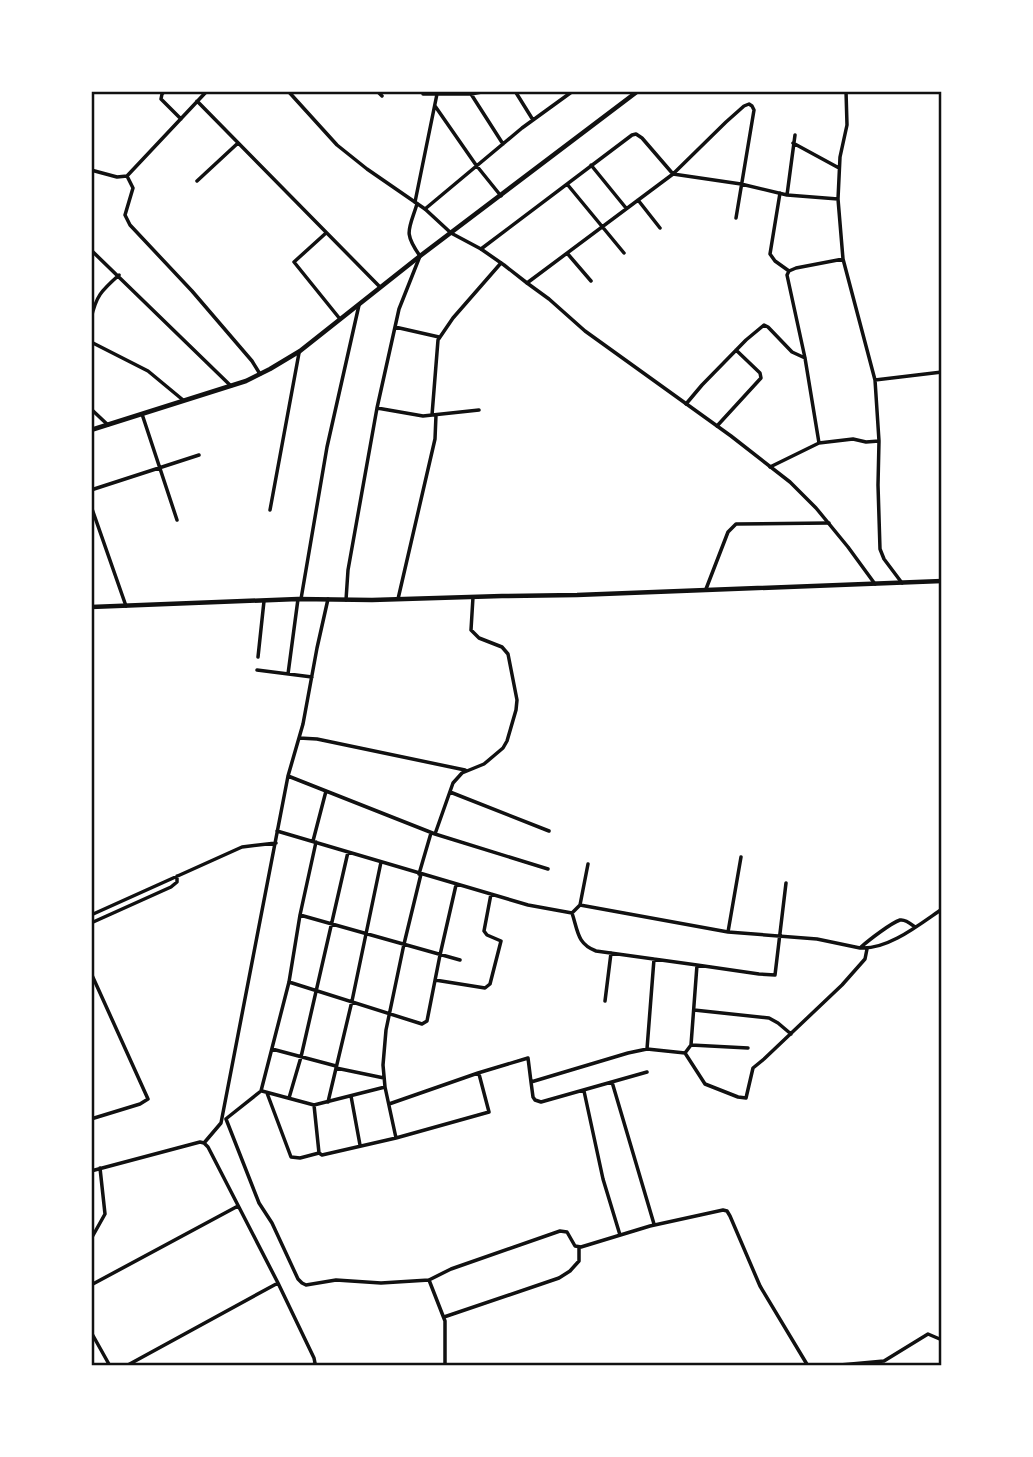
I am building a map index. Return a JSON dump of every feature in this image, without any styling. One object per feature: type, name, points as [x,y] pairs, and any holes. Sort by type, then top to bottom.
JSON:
[{"type":"main road","points":[[91,430],[246,381],[300,351],[420,256],[638,91]]},
{"type":"main road","points":[[91,607],[299,599],[577,595],[942,581]]},
{"type":"street","points":[[165,91],[162,101],[181,119]]},
{"type":"street","points":[[91,170],[117,177],[127,176],[207,91]]},
{"type":"street","points":[[288,91],[337,145],[367,169],[425,209],[451,233],[501,263],[549,299],[585,331],[790,482],[829,523],[875,584]]},
{"type":"street","points":[[377,91],[382,96]]},
{"type":"street","points":[[423,94],[471,94],[487,91]]},
{"type":"street","points":[[515,91],[533,120]]},
{"type":"street","points":[[425,209],[476,165],[573,91]]},
{"type":"street","points":[[846,91],[847,125],[840,157],[838,199],[843,259],[875,380],[879,441],[880,549],[902,583]]},
{"type":"street","points":[[346,600],[348,570],[377,408],[404,294],[420,256],[408,236],[437,94]]},
{"type":"street","points":[[471,94],[503,144]]},
{"type":"street","points":[[197,101],[380,287]]},
{"type":"street","points":[[527,284],[673,174],[726,122],[749,104],[754,110],[736,218]]},
{"type":"street","points":[[435,106],[501,196]]},
{"type":"street","points":[[481,249],[636,134],[673,174],[741,184],[780,194],[838,199]]},
{"type":"street","points":[[787,195],[794,135]]},
{"type":"street","points":[[197,181],[238,143]]},
{"type":"street","points":[[793,143],[839,168]]},
{"type":"street","points":[[591,165],[626,208]]},
{"type":"street","points":[[127,176],[133,188],[125,215],[130,225],[192,291],[260,374]]},
{"type":"street","points":[[567,184],[624,253]]},
{"type":"street","points":[[780,194],[770,254],[775,261],[789,271],[843,259]]},
{"type":"street","points":[[638,200],[660,228]]},
{"type":"street","points":[[327,233],[294,262],[340,319]]},
{"type":"street","points":[[91,250],[231,386]]},
{"type":"street","points":[[567,253],[591,281]]},
{"type":"street","points":[[398,599],[435,439],[436,349],[439,337],[501,263]]},
{"type":"street","points":[[789,271],[787,275],[805,358],[819,443]]},
{"type":"street","points":[[91,319],[95,300],[119,275]]},
{"type":"street","points":[[288,674],[327,447],[360,303]]},
{"type":"street","points":[[686,404],[761,326],[766,325],[792,352],[805,358]]},
{"type":"street","points":[[395,327],[439,337]]},
{"type":"street","points":[[91,342],[148,371],[184,402]]},
{"type":"street","points":[[717,426],[761,378],[761,373],[736,350]]},
{"type":"street","points":[[270,510],[300,351]]},
{"type":"street","points":[[875,380],[942,372]]},
{"type":"street","points":[[377,408],[423,416],[479,410]]},
{"type":"street","points":[[91,409],[108,425]]},
{"type":"street","points":[[142,414],[177,520]]},
{"type":"street","points":[[770,467],[819,443],[853,439],[879,441]]},
{"type":"street","points":[[91,490],[198,455]]},
{"type":"street","points":[[91,506],[126,606]]},
{"type":"street","points":[[706,589],[728,532],[733,526],[829,523]]},
{"type":"street","points":[[396,1138],[384,1078],[386,1030],[420,874],[453,783],[462,773],[484,764],[503,748],[517,700],[506,650],[479,638],[471,630],[473,597]]},
{"type":"street","points":[[220,1123],[288,776],[303,724],[328,599]]},
{"type":"street","points":[[258,657],[264,601]]},
{"type":"street","points":[[257,670],[312,677]]},
{"type":"street","points":[[299,738],[330,741],[467,771]]},
{"type":"street","points":[[288,776],[433,833],[548,869]]},
{"type":"street","points":[[204,1143],[220,1123],[261,1091],[289,982],[326,791]]},
{"type":"street","points":[[450,792],[549,831]]},
{"type":"street","points":[[277,831],[456,885],[528,905],[572,913]]},
{"type":"street","points":[[91,915],[242,847],[276,843]]},
{"type":"street","points":[[289,1098],[301,1057],[348,852]]},
{"type":"street","points":[[728,932],[741,857]]},
{"type":"street","points":[[328,1102],[381,862]]},
{"type":"street","points":[[572,913],[580,905],[587,863]]},
{"type":"street","points":[[91,923],[171,887],[177,881],[177,876]]},
{"type":"street","points":[[572,913],[581,942],[596,951],[775,975],[786,883]]},
{"type":"street","points":[[289,982],[425,1023],[456,885]]},
{"type":"street","points":[[435,980],[485,988],[490,984],[501,941],[484,931],[491,894]]},
{"type":"street","points":[[580,905],[728,932],[817,939],[860,948],[896,938],[942,909]]},
{"type":"street","points":[[300,915],[460,960]]},
{"type":"street","points":[[860,948],[899,920],[915,927]]},
{"type":"street","points":[[685,1053],[705,1084],[746,1098],[753,1068],[842,985],[865,959],[867,948]]},
{"type":"street","points":[[605,1001],[611,953]]},
{"type":"street","points":[[647,1049],[654,959]]},
{"type":"street","points":[[685,1053],[691,1045],[697,965]]},
{"type":"street","points":[[91,973],[148,1099],[91,1119]]},
{"type":"street","points":[[694,1010],[769,1018],[791,1034]]},
{"type":"street","points":[[691,1045],[748,1048]]},
{"type":"street","points":[[272,1049],[384,1078]]},
{"type":"street","points":[[531,1082],[647,1049],[685,1053]]},
{"type":"street","points":[[389,1104],[528,1058],[533,1097],[538,1101],[584,1091],[647,1072]]},
{"type":"street","points":[[267,1093],[291,1157],[300,1158],[396,1138],[489,1112],[478,1073]]},
{"type":"street","points":[[611,1082],[654,1224]]},
{"type":"street","points":[[261,1091],[314,1105],[385,1087]]},
{"type":"street","points":[[584,1091],[603,1179],[620,1235]]},
{"type":"street","points":[[351,1096],[360,1146]]},
{"type":"street","points":[[314,1105],[319,1153]]},
{"type":"street","points":[[226,1119],[259,1203],[272,1223],[300,1282],[306,1285],[346,1280],[381,1283],[429,1280],[452,1269],[560,1231],[567,1232],[575,1246],[579,1247],[654,1224],[716,1210],[727,1211],[760,1286],[808,1366]]},
{"type":"street","points":[[91,1171],[204,1143],[278,1283],[314,1358],[315,1363],[312,1366]]},
{"type":"street","points":[[91,1239],[105,1214],[100,1168]]},
{"type":"street","points":[[91,1285],[238,1206]]},
{"type":"street","points":[[444,1317],[559,1278],[577,1265],[579,1247]]},
{"type":"street","points":[[429,1280],[444,1317],[445,1366]]},
{"type":"street","points":[[126,1366],[278,1283]]},
{"type":"street","points":[[91,1332],[110,1366]]},
{"type":"street","points":[[829,1366],[884,1361],[928,1334],[942,1340]]}]
